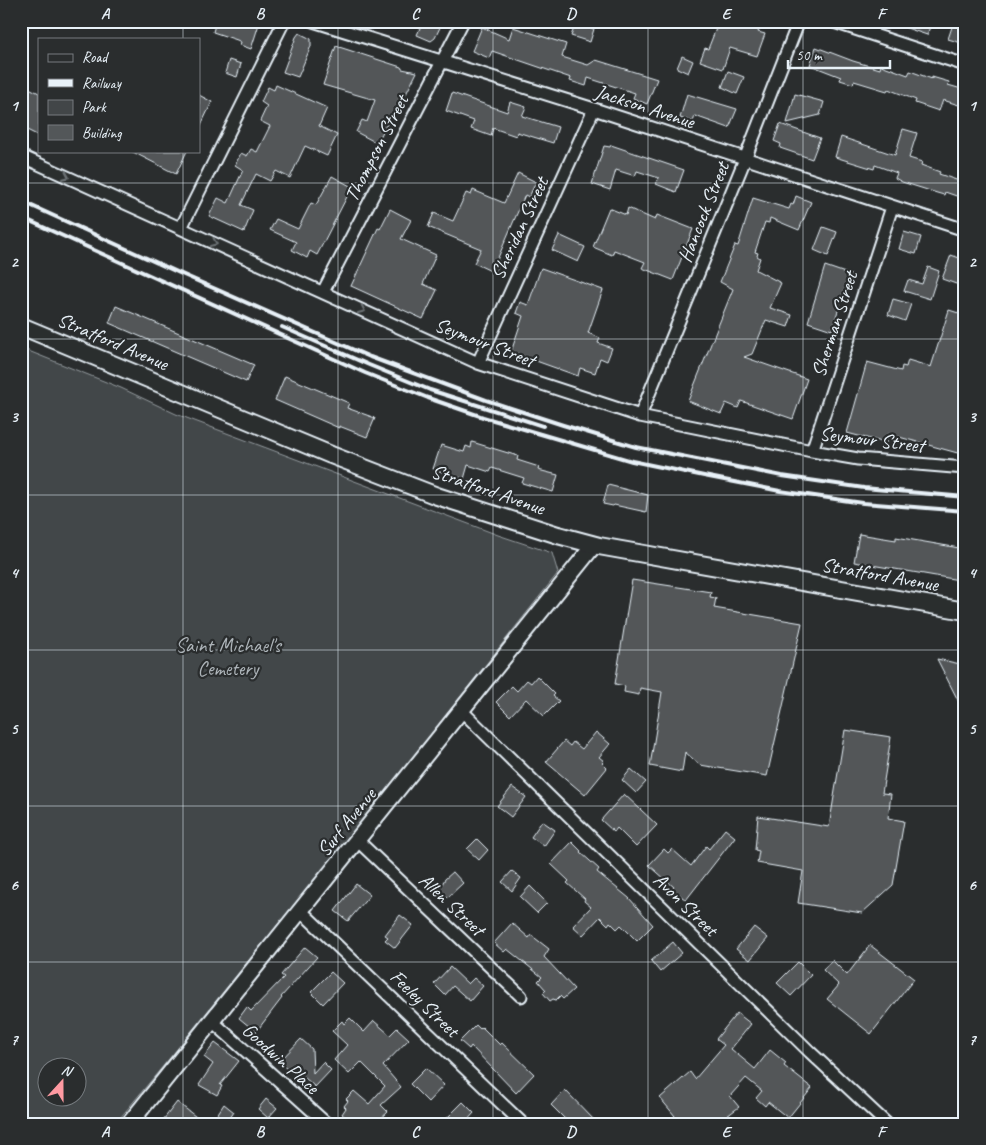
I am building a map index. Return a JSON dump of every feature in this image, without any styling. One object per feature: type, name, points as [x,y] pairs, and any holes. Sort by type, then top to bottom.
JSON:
[{"type":"main road","name":"Stratford Avenue","points":[[21,326],[348,462],[437,496],[558,536],[594,545],[965,611]]},
{"type":"street","points":[[181,228],[284,21]]},
{"type":"street","name":"Jackson Avenue","points":[[313,21],[594,109],[892,208],[965,230]]},
{"type":"street","name":"Thompson Street","points":[[322,292],[463,21]]},
{"type":"street","name":"Hancock Street","points":[[640,416],[799,21]]},
{"type":"street","points":[[832,21],[965,64]]},
{"type":"street","points":[[870,34],[876,21]]},
{"type":"street","name":"Sheridan Street","points":[[478,363],[594,109]]},
{"type":"street","name":"Seymour Street","points":[[21,156],[478,363],[640,416],[812,452],[858,459],[965,468]]},
{"type":"street","name":"Sherman Street","points":[[812,452],[892,208]]},
{"type":"street","name":"Surf Avenue","points":[[129,1124],[594,545]]},
{"type":"street","name":"Avon Street","points":[[461,710],[810,1052],[887,1124]]},
{"type":"street","name":"Allen Street","points":[[357,840],[521,996]]},
{"type":"street","name":"Feeley Street","points":[[300,910],[523,1124]]},
{"type":"street","name":"Goodwin Place","points":[[211,1020],[327,1124]]},
{"type":"green space","name":"Saint Michael's Cemetery","points":[[21,348],[121,388],[176,414],[498,535],[552,553],[558,573],[398,776],[115,1124],[21,1124]]},
{"type":"building","points":[[216,21],[260,21],[251,49],[240,45],[241,42],[237,40],[213,32]]},
{"type":"building","points":[[423,21],[443,21],[435,38],[431,41],[417,35]]},
{"type":"building","points":[[719,21],[737,21],[759,29],[758,32],[765,34],[757,56],[730,48],[723,69],[700,61],[705,48],[708,49]]},
{"type":"building","points":[[892,21],[932,21],[927,35],[892,23]]},
{"type":"building","points":[[954,21],[965,21],[965,44],[948,39]]},
{"type":"building","points":[[576,23],[594,29],[590,42],[571,36]]},
{"type":"building","points":[[482,27],[509,39],[513,27],[566,44],[562,57],[588,65],[596,60],[657,79],[647,104],[633,98],[635,93],[588,78],[586,86],[570,81],[571,78],[492,51],[489,58],[472,51]]},
{"type":"building","points":[[299,33],[311,39],[311,46],[298,77],[283,72]]},
{"type":"building","points":[[336,46],[401,67],[402,69],[417,72],[397,112],[388,122],[377,143],[356,132],[362,120],[367,122],[375,100],[323,85]]},
{"type":"building","points":[[816,47],[880,69],[881,65],[908,75],[910,71],[932,79],[932,77],[949,82],[948,85],[965,90],[965,107],[943,100],[939,111],[915,103],[916,100],[888,89],[887,91],[854,81],[853,84],[840,80],[841,77],[810,65]]},
{"type":"building","points":[[682,56],[693,61],[688,73],[677,68]]},
{"type":"building","points":[[229,60],[241,64],[237,77],[225,73]]},
{"type":"building","points":[[728,71],[744,77],[737,94],[722,87]]},
{"type":"building","points":[[21,84],[38,92],[38,136],[21,127]]},
{"type":"building","points":[[276,85],[327,108],[319,126],[337,135],[327,156],[305,146],[290,178],[276,171],[270,181],[256,174],[241,205],[253,210],[244,232],[209,216],[218,198],[228,203],[243,170],[235,165],[241,153],[247,156],[251,149],[257,152],[270,126],[260,121],[267,106],[261,102],[268,87],[274,90]]},
{"type":"building","points":[[452,93],[507,112],[510,102],[526,107],[522,116],[558,127],[553,143],[517,132],[516,136],[493,128],[491,136],[471,129],[474,121],[446,111]]},
{"type":"building","points":[[687,94],[737,109],[729,128],[695,116],[693,122],[680,118]]},
{"type":"building","points":[[795,94],[824,102],[820,115],[787,123]]},
{"type":"building","points":[[200,96],[212,102],[200,127]]},
{"type":"building","points":[[780,124],[820,138],[812,159],[780,148],[781,144],[774,141]]},
{"type":"building","points":[[903,129],[917,133],[909,158],[922,162],[921,165],[940,172],[939,174],[965,183],[965,199],[945,192],[944,195],[902,182],[895,178],[897,173],[875,165],[874,169],[835,157],[841,137],[895,155]]},
{"type":"building","points":[[611,145],[684,170],[676,192],[656,184],[659,178],[637,171],[635,176],[616,170],[610,190],[592,184],[604,146],[610,147]]},
{"type":"building","points":[[133,152],[187,152],[176,174]]},
{"type":"building","points":[[518,173],[536,182],[529,197],[525,195],[497,260],[500,262],[495,273],[474,263],[481,249],[428,227],[434,213],[453,221],[466,193],[471,195],[473,190],[504,203]]},
{"type":"building","points":[[332,176],[352,187],[317,255],[310,251],[307,258],[292,250],[296,242],[270,230],[276,219],[298,229],[311,203],[316,205]]},
{"type":"building","points":[[796,196],[811,202],[799,230],[770,218],[769,223],[765,222],[755,252],[758,253],[757,256],[760,258],[756,270],[781,283],[770,308],[792,315],[788,327],[766,320],[752,354],[744,357],[807,379],[793,419],[741,401],[738,408],[726,403],[721,414],[688,401],[733,289],[720,282],[735,245],[738,246],[753,198],[789,209],[791,204],[793,205]]},
{"type":"building","points":[[609,208],[626,215],[628,208],[655,220],[657,215],[693,229],[673,280],[642,268],[645,262],[614,250],[612,255],[593,247]]},
{"type":"building","points":[[390,209],[411,220],[401,239],[436,255],[423,284],[437,290],[423,319],[351,286],[378,228],[380,229]]},
{"type":"building","points":[[823,227],[837,232],[828,256],[814,250]]},
{"type":"building","points":[[904,232],[921,237],[916,254],[899,249]]},
{"type":"building","points":[[559,235],[585,247],[578,262],[552,250]]},
{"type":"building","points":[[951,255],[965,260],[965,267],[959,285],[942,279]]},
{"type":"building","points":[[825,266],[851,275],[832,330],[808,322]]},
{"type":"building","points":[[928,267],[939,271],[930,299],[904,291],[908,280],[922,284]]},
{"type":"building","points":[[541,268],[603,290],[588,333],[600,338],[598,343],[612,348],[607,361],[600,358],[595,373],[580,368],[578,376],[511,352],[523,316],[516,313],[520,302],[528,305]]},
{"type":"building","points":[[893,299],[911,304],[905,321],[888,315]]},
{"type":"building","points":[[116,306],[254,365],[246,382],[109,323]]},
{"type":"building","points":[[949,310],[965,315],[965,356],[961,367],[965,368],[965,455],[888,434],[886,443],[847,433],[867,362],[901,371],[902,366],[906,367],[908,360],[931,367]]},
{"type":"building","points":[[285,376],[349,403],[347,408],[375,418],[367,437],[339,426],[339,428],[275,400]]},
{"type":"building","points":[[472,442],[518,456],[517,460],[539,467],[538,470],[558,475],[553,492],[522,483],[524,478],[492,468],[490,472],[468,465],[464,479],[433,469],[441,445],[464,452],[466,446],[471,448]]},
{"type":"building","points":[[608,485],[648,495],[646,512],[603,504]]},
{"type":"building","points":[[859,534],[896,540],[896,537],[965,549],[965,581],[854,562]]},
{"type":"building","points":[[632,580],[711,592],[710,597],[716,598],[714,608],[802,623],[767,776],[700,765],[685,752],[682,772],[650,766],[662,692],[640,688],[639,695],[624,692],[625,686],[615,684]]},
{"type":"building","points":[[937,659],[965,665],[965,714]]},
{"type":"building","points":[[537,676],[555,694],[553,696],[559,701],[544,716],[526,699],[510,716],[496,702],[512,686],[517,691],[527,680],[531,683]]},
{"type":"building","points":[[845,730],[891,737],[882,793],[891,794],[888,818],[904,821],[893,885],[862,913],[798,903],[803,871],[757,863],[759,851],[755,850],[758,816],[829,827]]},
{"type":"building","points":[[596,732],[610,744],[599,757],[604,761],[602,763],[607,768],[585,795],[546,762],[564,741],[570,746],[573,742],[582,749]]},
{"type":"building","points":[[631,769],[646,782],[636,793],[622,780]]},
{"type":"building","points":[[512,787],[526,797],[511,817],[497,806]]},
{"type":"building","points":[[624,794],[657,825],[636,847],[617,828],[614,832],[601,820]]},
{"type":"building","points":[[542,821],[555,830],[544,846],[531,837]]},
{"type":"building","points":[[725,829],[735,837],[686,900],[672,889],[674,887],[649,865],[664,849],[668,853],[672,849],[691,866],[706,846],[709,849]]},
{"type":"building","points":[[477,839],[488,850],[479,860],[467,849]]},
{"type":"building","points":[[572,842],[599,869],[597,872],[629,898],[653,925],[637,941],[621,925],[617,929],[610,922],[608,925],[600,917],[583,935],[573,926],[591,907],[567,883],[569,881],[551,864]]},
{"type":"building","points":[[512,871],[521,878],[512,891],[502,882]]},
{"type":"building","points":[[453,872],[463,883],[447,898],[439,889],[445,879]]},
{"type":"building","points":[[356,884],[370,895],[348,921],[335,911]]},
{"type":"building","points":[[530,886],[547,903],[537,913],[520,897]]},
{"type":"building","points":[[400,915],[413,925],[395,948],[385,940],[388,937],[385,935]]},
{"type":"building","points":[[512,923],[529,938],[531,935],[549,949],[544,957],[574,989],[563,999],[560,996],[556,1000],[550,1001],[543,993],[546,990],[538,981],[542,977],[507,949],[504,952],[494,943]]},
{"type":"building","points":[[754,927],[768,938],[750,960],[736,949]]},
{"type":"building","points":[[673,942],[682,953],[660,972],[651,961]]},
{"type":"building","points":[[870,945],[914,979],[871,1034],[827,999],[839,985],[823,970],[832,960],[847,975]]},
{"type":"building","points":[[305,947],[317,957],[281,997],[256,1032],[239,1018],[247,1007],[251,1011],[284,977],[281,975]]},
{"type":"building","points":[[798,962],[811,975],[791,996],[777,983]]},
{"type":"building","points":[[450,967],[468,984],[474,978],[483,986],[470,1001],[453,986],[445,995],[434,984]]},
{"type":"building","points":[[331,972],[343,983],[323,1004],[311,992]]},
{"type":"building","points":[[737,1013],[751,1024],[731,1049],[755,1069],[770,1050],[786,1063],[784,1066],[812,1088],[788,1118],[768,1102],[765,1106],[756,1098],[762,1091],[746,1078],[730,1096],[739,1107],[727,1116],[733,1124],[666,1124],[675,1116],[660,1098],[690,1072],[695,1079],[724,1045],[716,1039]]},
{"type":"building","points":[[350,1018],[364,1032],[374,1021],[390,1035],[397,1028],[409,1039],[383,1066],[401,1087],[381,1105],[388,1112],[375,1124],[353,1124],[342,1114],[346,1108],[344,1106],[348,1101],[346,1099],[354,1091],[369,1104],[385,1086],[361,1062],[349,1074],[334,1060],[347,1045],[332,1031],[342,1021],[344,1024]]},
{"type":"building","points":[[476,1025],[480,1029],[482,1027],[500,1045],[502,1043],[534,1074],[516,1093],[471,1046],[469,1049],[460,1041]]},
{"type":"building","points":[[301,1039],[312,1049],[313,1073],[323,1062],[331,1070],[315,1087],[294,1068],[292,1071],[289,1068],[288,1070],[279,1062]]},
{"type":"building","points":[[215,1043],[239,1061],[220,1085],[222,1086],[217,1095],[199,1085],[213,1064],[204,1057]]},
{"type":"building","points":[[426,1068],[444,1085],[428,1102],[410,1084]]},
{"type":"building","points":[[565,1090],[598,1124],[570,1124],[551,1105]]},
{"type":"building","points":[[266,1099],[277,1108],[268,1118],[258,1109]]},
{"type":"building","points":[[177,1102],[205,1124],[160,1124]]},
{"type":"building","points":[[463,1102],[474,1113],[464,1124],[453,1124],[447,1118]]},
{"type":"building","points":[[224,1104],[234,1112],[226,1124],[211,1124]]},
{"type":"railway","points":[[21,201],[370,357],[486,400],[563,425],[636,447],[782,476],[864,488],[965,497]]},
{"type":"railway","points":[[21,217],[365,373],[483,417],[632,461],[780,491],[863,503],[965,511]]},
{"type":"railway","points":[[282,327],[430,390],[543,426]]}]
